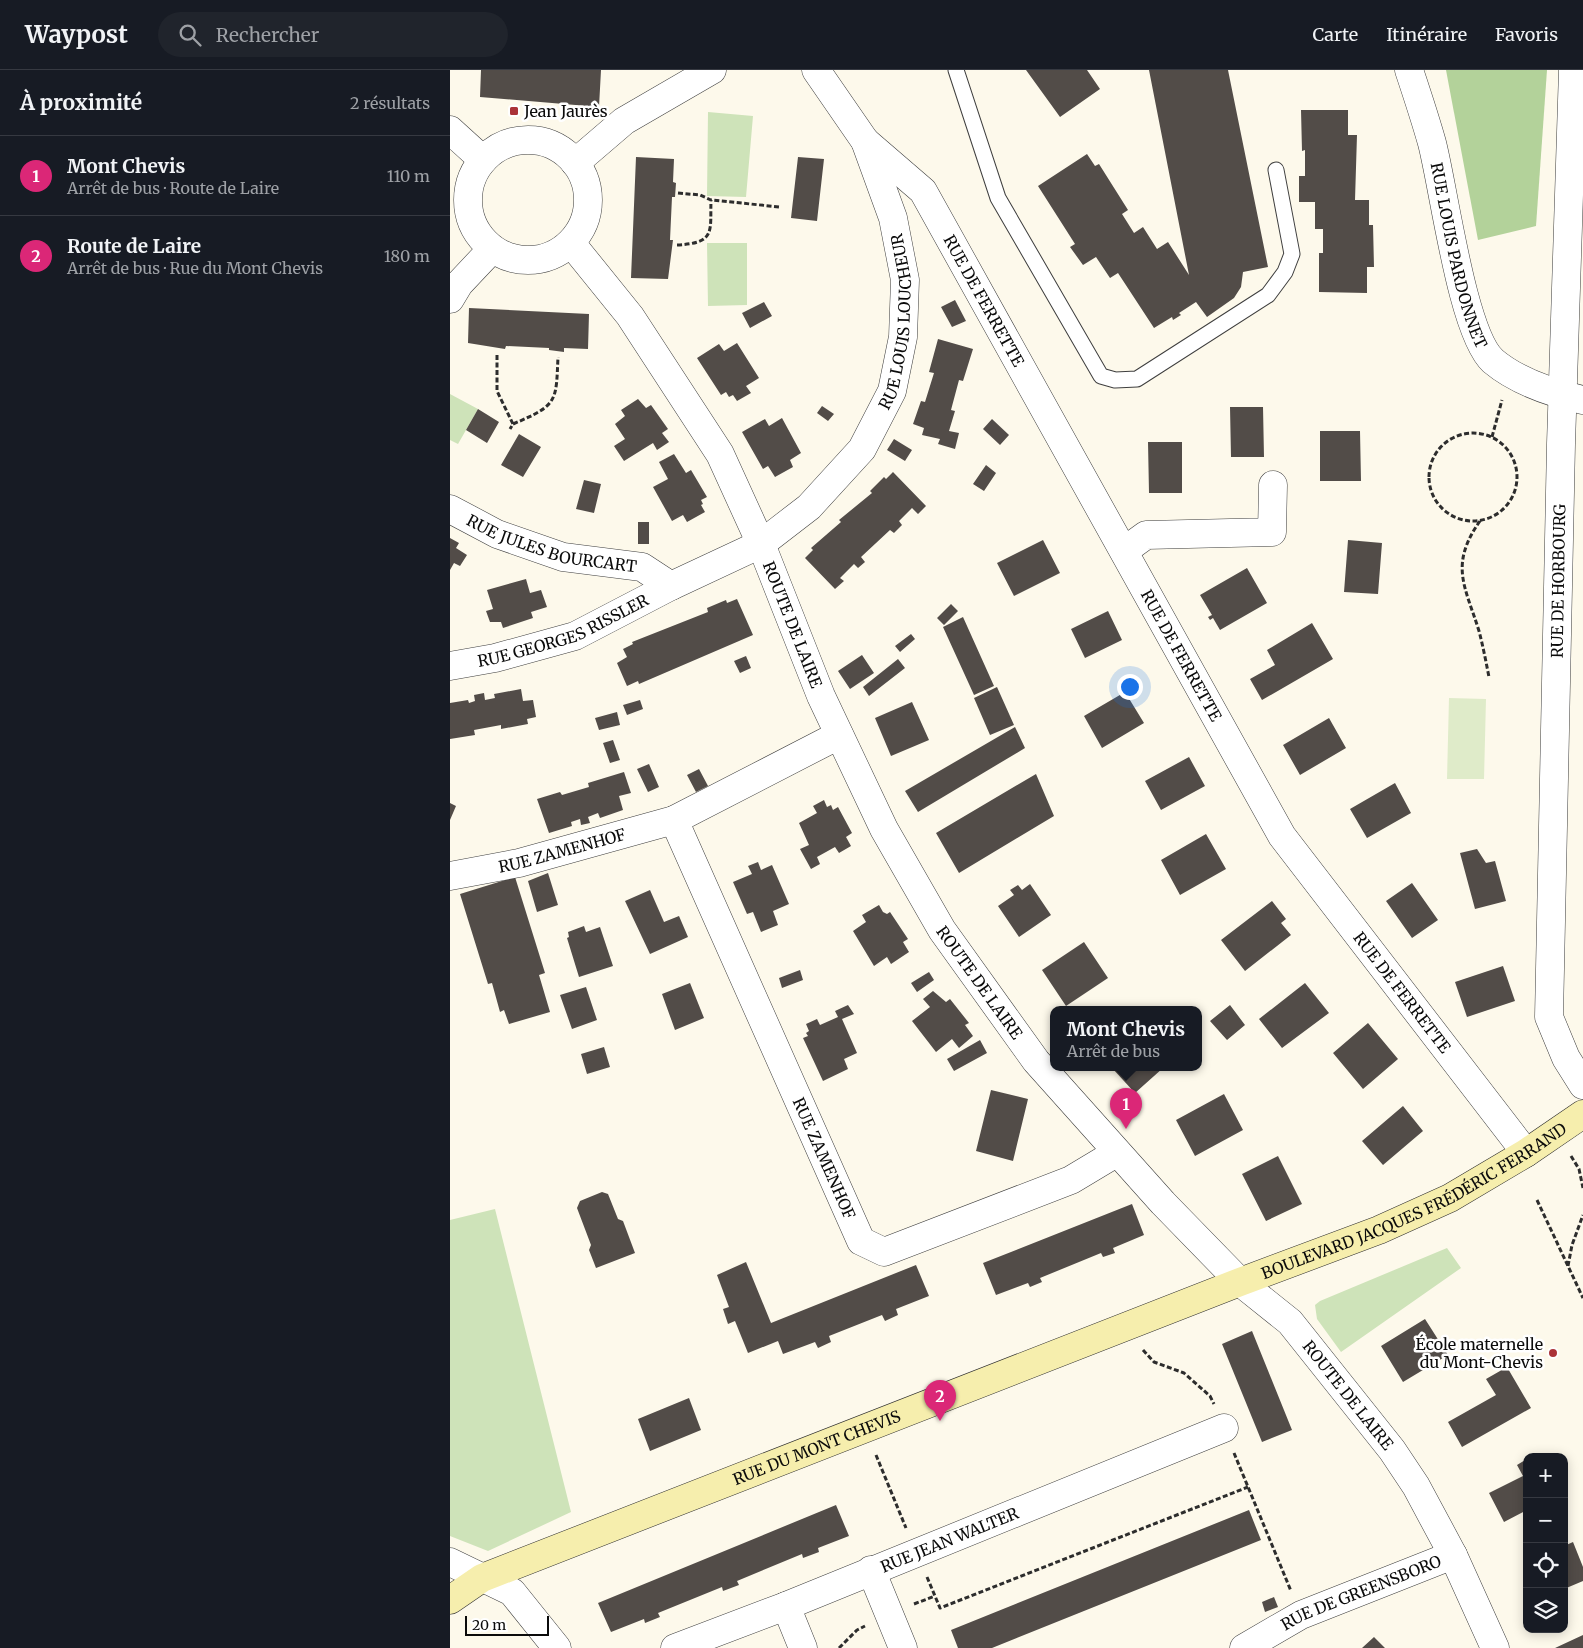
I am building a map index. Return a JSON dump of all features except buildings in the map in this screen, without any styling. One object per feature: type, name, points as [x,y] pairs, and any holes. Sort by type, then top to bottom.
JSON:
[{"type":"street","points":[[575,162],[624,121],[712,70]]},
{"type":"street","name":"RUE LOUIS LOUCHEUR","points":[[761,544],[809,507],[862,449],[892,391],[902,337],[905,280],[893,218],[865,141],[816,70]]},
{"type":"street","name":"RUE LOUIS PARDONNET","points":[[1409,70],[1432,143],[1471,324],[1492,360],[1522,380],[1573,398]]},
{"type":"street","name":"RUE DE HORBOURG","points":[[1573,70],[1573,398],[1549,1017],[1566,1058],[1583,1085]]},
{"type":"street","points":[[450,130],[483,160]]},
{"type":"street","points":[[519,141],[540,141],[559,149],[575,162],[584,178],[588,194],[587,212],[581,229],[570,243],[557,253],[541,259],[524,260],[507,257],[492,249],[478,235],[470,216],[467,196],[472,177],[483,160],[500,147],[519,141]]},
{"type":"street","name":"RUE DE FERRETTE","points":[[865,141],[922,191],[1282,836],[1526,1153]]},
{"type":"street","name":"ROUTE DE LAIRE","points":[[570,243],[630,316],[720,454],[761,544],[821,696],[884,830],[942,930],[1036,1061],[1116,1153],[1240,1282],[1290,1322],[1392,1450],[1416,1486],[1453,1555],[1495,1648]]},
{"type":"street","points":[[450,299],[459,284],[492,249]]},
{"type":"street","points":[[1124,551],[1146,535],[1272,532],[1273,485]]},
{"type":"street","name":"RUE JULES BOURCART","points":[[450,509],[497,534],[563,557],[642,567],[672,586]]},
{"type":"street","points":[[672,586],[761,544]]},
{"type":"street","name":"RUE GEORGES RISSLER","points":[[450,666],[495,658],[574,636],[672,586]]},
{"type":"street","name":"RUE ZAMENHOF","points":[[450,876],[519,863],[674,820],[840,735]]},
{"type":"street","name":"RUE ZAMENHOF","points":[[674,820],[860,1241],[884,1252],[1072,1180],[1116,1153]]},
{"type":"street","name":"BOULEVARD JACQUES FRÉDÉRIC FERRAND","points":[[1240,1282],[1379,1230],[1450,1198],[1526,1153],[1583,1114]]},
{"type":"street","name":"RUE DU MONT CHEVIS","points":[[450,1600],[482,1578],[1240,1282]]},
{"type":"street","name":"RUE JEAN WALTER","points":[[675,1648],[786,1606],[1224,1428]]},
{"type":"street","name":"RUE DE GREENSBORO","points":[[1244,1648],[1301,1615],[1453,1555]]},
{"type":"street","points":[[450,1562],[512,1592],[557,1648]]},
{"type":"street","points":[[871,1570],[903,1648]]},
{"type":"street","points":[[786,1606],[803,1648]]},
{"type":"lane","points":[[956,70],[998,198],[1101,376],[1115,380],[1137,378],[1268,295],[1285,272],[1292,254],[1276,170]]},
{"type":"path","points":[[678,193],[700,195],[711,200],[780,207]]},
{"type":"path","points":[[678,245],[695,244],[704,240],[710,232],[711,200]]},
{"type":"path","points":[[497,354],[497,391],[513,424]]},
{"type":"path","points":[[510,429],[513,424],[552,402],[556,394],[558,357]]},
{"type":"path","points":[[1492,437],[1503,396]]},
{"type":"path","points":[[1477,433],[1492,437],[1504,445],[1512,456],[1517,469],[1517,483],[1513,496],[1505,508],[1494,516],[1480,520],[1467,521],[1453,516],[1441,508],[1432,495],[1429,480],[1430,465],[1443,446],[1462,434],[1477,433]]},
{"type":"path","points":[[1480,520],[1469,537],[1463,556],[1462,585],[1479,632],[1489,677]]},
{"type":"path","points":[[1558,1132],[1578,1169],[1583,1188]]},
{"type":"path","points":[[1537,1200],[1583,1298]]},
{"type":"path","points":[[1568,1267],[1572,1245],[1583,1215]]},
{"type":"path","points":[[1131,1324],[1140,1346],[1154,1362],[1184,1373],[1210,1396],[1301,1615]]},
{"type":"green space","points":[[1446,70],[1547,70],[1536,226],[1478,240]]},
{"type":"green space","points":[[708,112],[753,116],[746,197],[707,196]]},
{"type":"green space","points":[[707,243],[747,243],[747,305],[708,306]]},
{"type":"green space","points":[[450,394],[478,409],[458,444],[450,440]]},
{"type":"green space","points":[[1449,698],[1486,699],[1484,779],[1447,779]]},
{"type":"green space","points":[[495,1209],[571,1512],[488,1551],[450,1536],[450,1220]]},
{"type":"green space","points":[[1447,1248],[1461,1268],[1341,1352],[1317,1319],[1315,1305],[1320,1301]]},
{"type":"place","name":"Jean Jaurès","points":[[514,111]]},
{"type":"place","name":"Mont Chevis","points":[[1126,1129]]},
{"type":"place","name":"École maternelle du Mont-Chevis","points":[[1553,1353]]},
{"type":"place","name":"Route de Laire","points":[[940,1421]]}]
